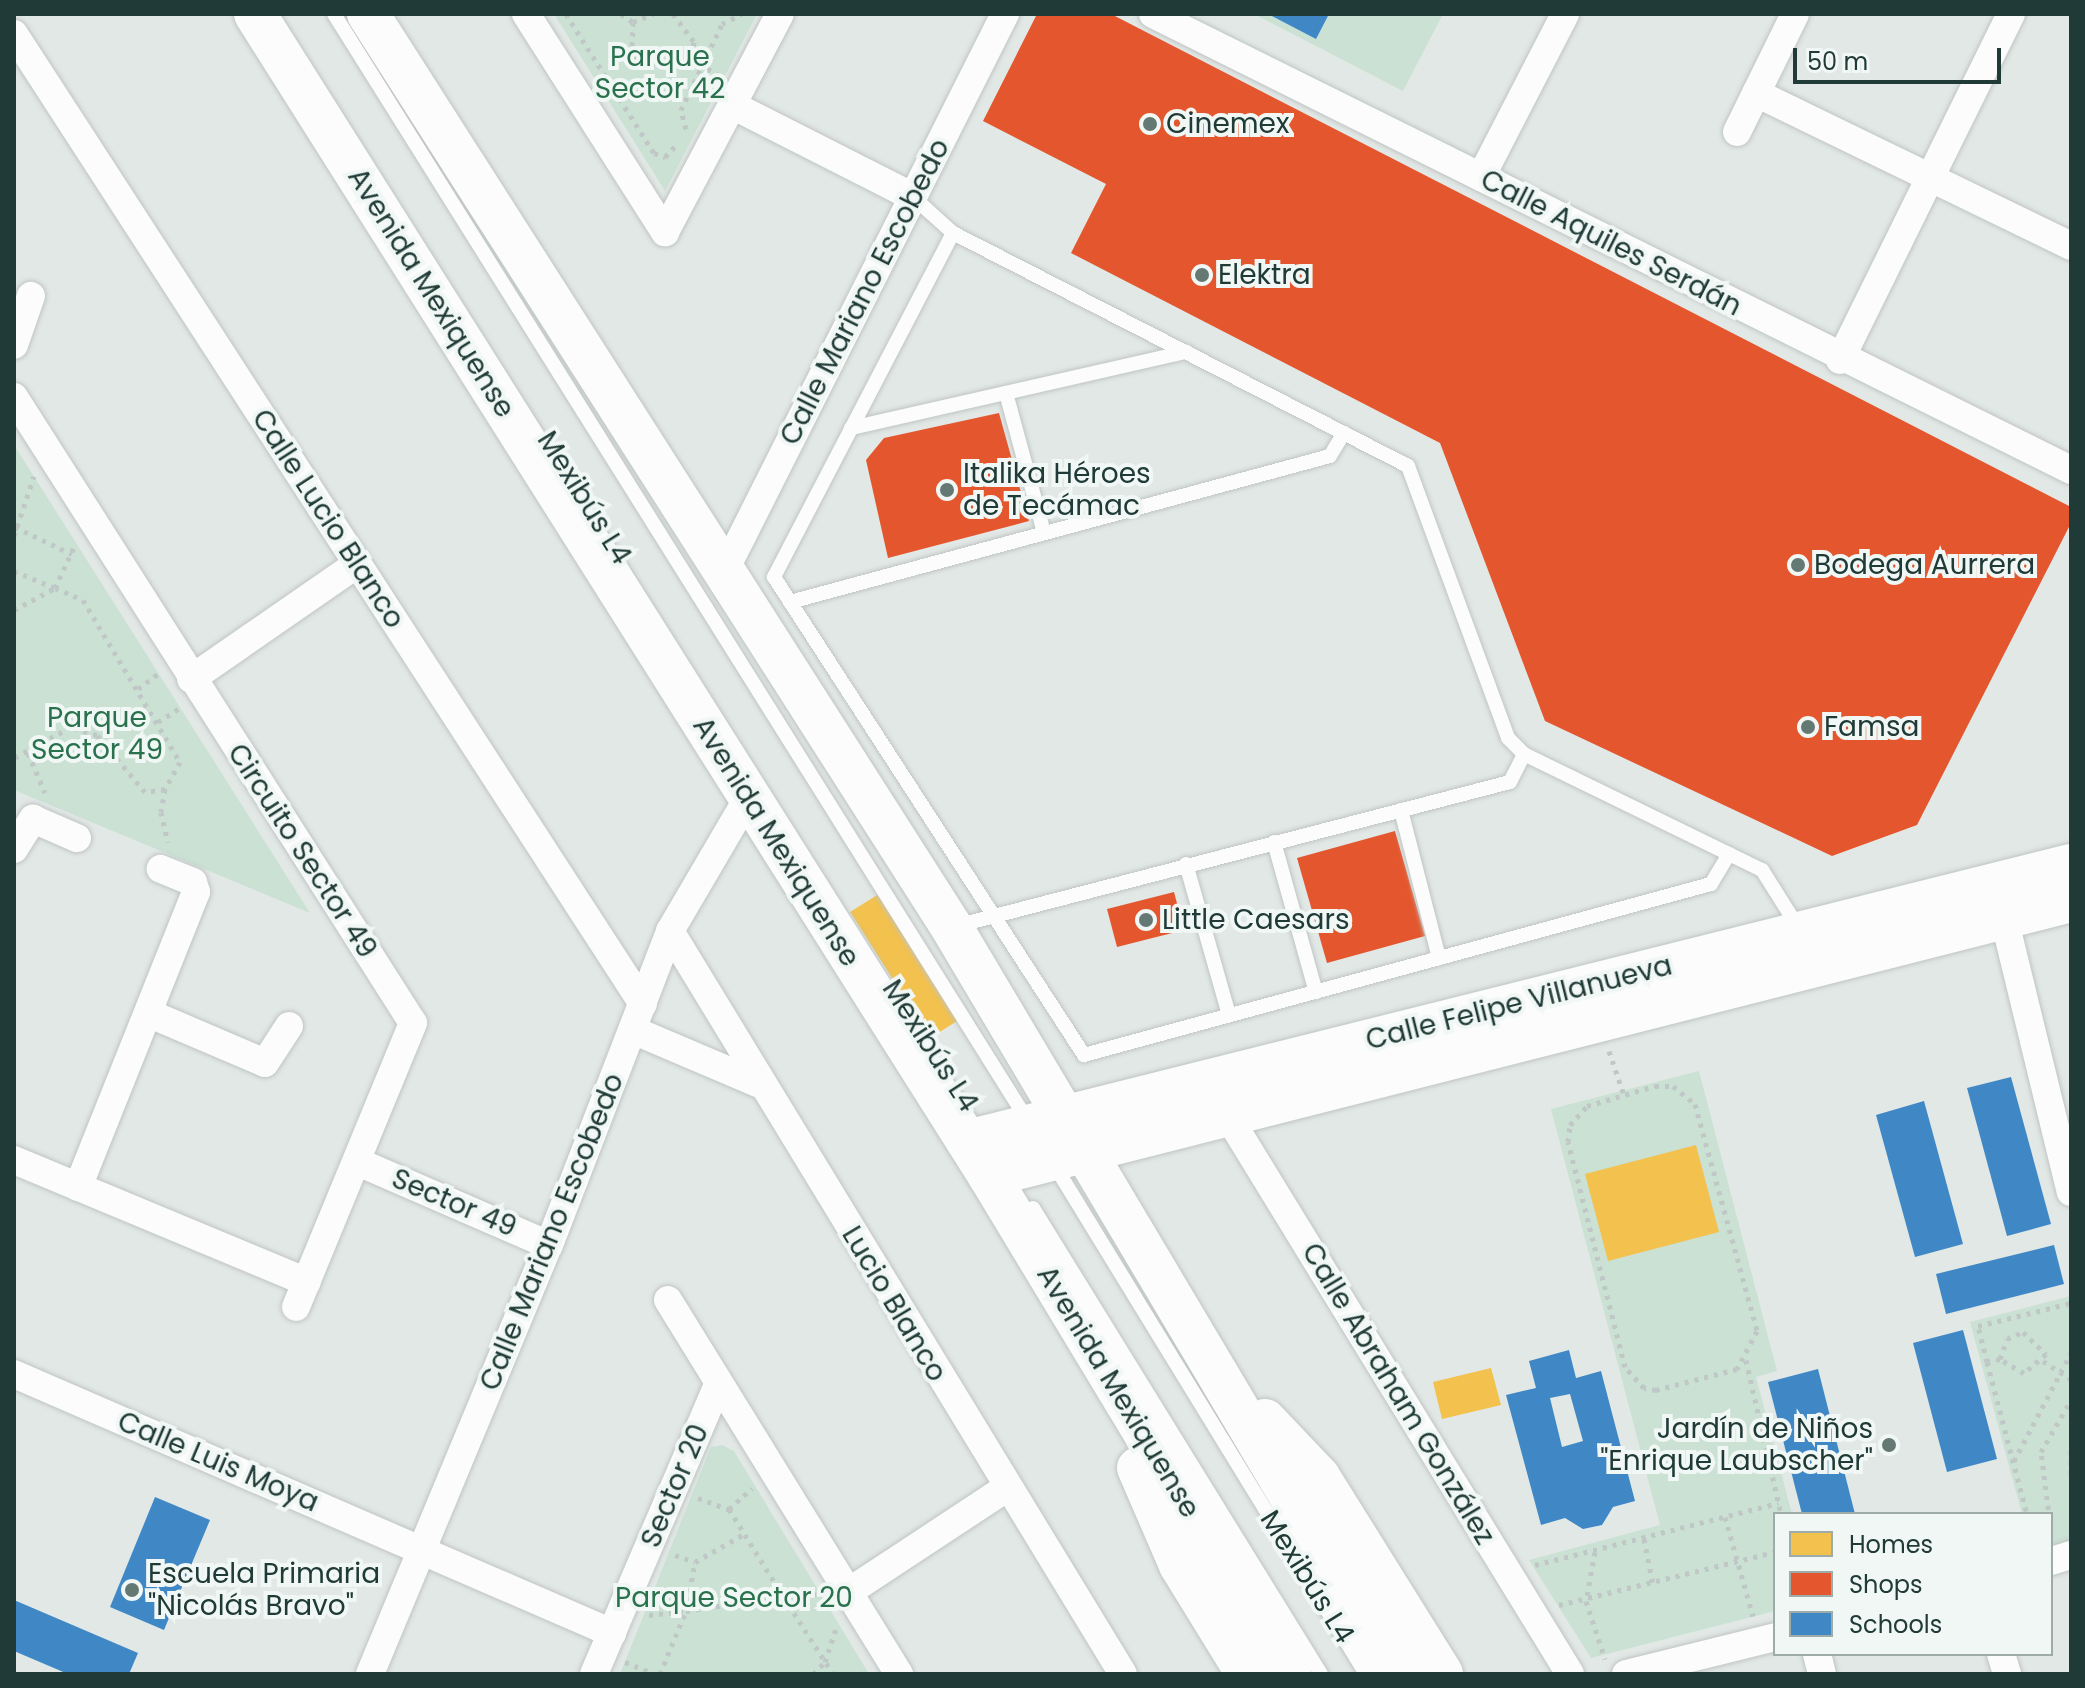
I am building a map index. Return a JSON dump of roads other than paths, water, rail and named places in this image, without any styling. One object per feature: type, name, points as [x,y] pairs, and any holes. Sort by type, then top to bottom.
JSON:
[{"type":"main road","name":"Avenida Mexiquense","points":[[255,14],[748,798],[997,1159],[1080,1334],[1290,1674]]},
{"type":"main road","points":[[368,14],[725,570],[804,660],[952,928],[1057,1137],[1209,1359],[1396,1674]]},
{"type":"main road","name":"Calle Felipe Villanueva","points":[[997,1159],[1057,1137],[1802,934],[2071,865]]},
{"type":"main road","name":"Calle Felipe Villanueva","points":[[1057,1137],[1226,1113],[2071,901]]},
{"type":"main road","points":[[1080,1334],[1180,1565],[1247,1674]]},
{"type":"main road","points":[[1209,1359],[1319,1477],[1442,1674]]},
{"type":"street","points":[[526,14],[665,232],[780,14]]},
{"type":"street","name":"Calle Mariano Escobedo","points":[[725,570],[1005,14]]},
{"type":"street","name":"Calle Aquiles Serdán","points":[[1153,14],[1840,360],[2071,470]]},
{"type":"street","points":[[1481,177],[1565,14]]},
{"type":"street","points":[[1737,132],[1795,14]]},
{"type":"street","points":[[1840,360],[2011,14]]},
{"type":"street","name":"Calle Lucio Blanco","points":[[14,34],[643,1004]]},
{"type":"street","points":[[1756,93],[2071,246]]},
{"type":"street","points":[[736,97],[913,197]]},
{"type":"street","points":[[14,345],[31,296]]},
{"type":"street","name":"Circuito Sector 49","points":[[14,397],[45,441],[191,679],[413,1023]]},
{"type":"street","points":[[191,679],[357,564]]},
{"type":"street","name":"Calle Mariano Escobedo","points":[[370,1674],[549,1245],[670,931],[748,798]]},
{"type":"street","points":[[14,849],[28,821],[44,823],[77,838]]},
{"type":"street","points":[[14,1160],[78,1187],[196,892],[193,882],[167,872]]},
{"type":"street","points":[[2004,918],[2071,1192]]},
{"type":"street","name":"Lucio Blanco","points":[[670,931],[1005,1489],[1123,1674]]},
{"type":"street","points":[[148,1013],[265,1063],[289,1026]]},
{"type":"street","name":"Sector 49","points":[[78,1187],[301,1294],[413,1023]]},
{"type":"street","points":[[633,1030],[762,1085]]},
{"type":"street","name":"Calle Abraham González","points":[[1226,1113],[1570,1674]]},
{"type":"street","name":"Sector 49","points":[[358,1162],[549,1245]]},
{"type":"street","name":"Sector 20","points":[[668,1300],[770,1472],[899,1674]]},
{"type":"street","name":"Calle Luis Moya","points":[[14,1374],[423,1550]]},
{"type":"street","name":"Sector 20","points":[[594,1674],[718,1384]]},
{"type":"street","points":[[847,1593],[1005,1489]]},
{"type":"street","points":[[423,1550],[615,1626]]},
{"type":"street","points":[[1626,1674],[1768,1639]]},
{"type":"lane","name":"Mexibús L4","points":[[334,14],[1057,1137],[1366,1674]]},
{"type":"lane","points":[[913,197],[953,233],[1408,466],[1508,738],[1524,754],[1762,870],[1802,934]]},
{"type":"lane","points":[[953,233],[774,577],[790,602],[804,660],[993,912],[1084,1055],[1711,884],[1729,854]]},
{"type":"lane","points":[[851,428],[1186,352]]},
{"type":"lane","points":[[1006,393],[1044,533]]},
{"type":"lane","points":[[790,602],[1330,456],[1344,433]]},
{"type":"lane","points":[[952,928],[993,912],[1510,782],[1524,754]]},
{"type":"lane","name":"Mexibús L4","points":[[745,755],[941,1064]]},
{"type":"lane","points":[[1401,810],[1439,958]]},
{"type":"lane","points":[[1274,842],[1316,992]]},
{"type":"lane","points":[[1186,864],[1229,1015]]},
{"type":"lane","name":"Mexibús L4","points":[[997,1159],[1321,1674]]},
{"type":"place","name":"Cinemex","points":[[1150,124]]},
{"type":"place","name":"Elektra","points":[[1202,275]]},
{"type":"place","name":"Italika Héroes de Tecámac","points":[[947,490]]},
{"type":"place","name":"Bodega Aurrera","points":[[1798,565]]},
{"type":"place","name":"Famsa","points":[[1808,727]]},
{"type":"place","name":"Little Caesars","points":[[1146,920]]},
{"type":"place","name":"Jardín de Niños \"Enrique Laubscher\"","points":[[1889,1445]]},
{"type":"place","name":"Escuela Primaria \"Nicolás Bravo\"","points":[[132,1590]]},
{"type":"park label","name":"Parque Sector 42","points":[[660,73]]},
{"type":"park label","name":"Parque Sector 49","points":[[97,734]]},
{"type":"park label","name":"Parque Sector 20","points":[[734,1598]]}]
